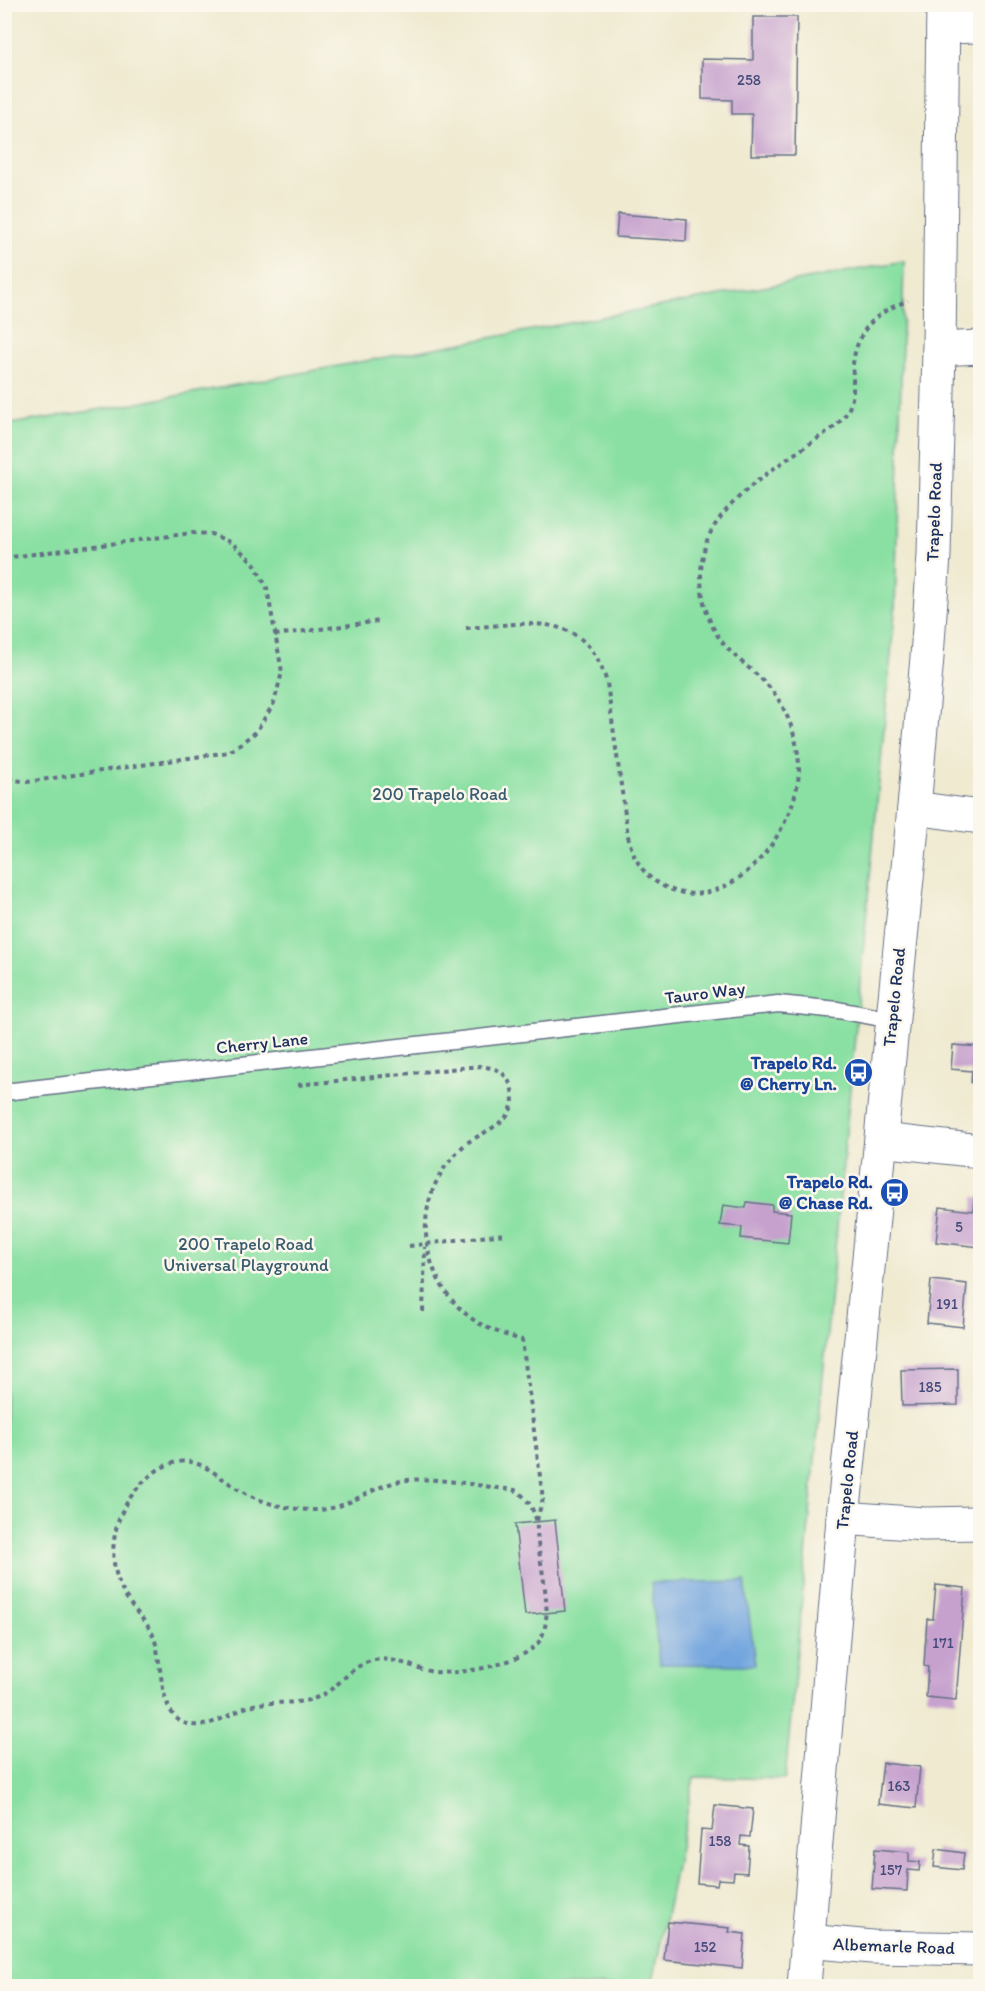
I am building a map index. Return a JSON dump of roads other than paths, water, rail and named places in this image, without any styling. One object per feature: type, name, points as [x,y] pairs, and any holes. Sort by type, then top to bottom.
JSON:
[{"type":"main road","points":[[943,16],[981,26]]},
{"type":"main road","name":"Trapelo Road","points":[[804,1986],[843,1518],[927,657],[934,555],[943,16]]},
{"type":"main road","points":[[939,349],[981,347]]},
{"type":"main road","points":[[914,808],[981,817]]},
{"type":"main road","points":[[881,1140],[981,1151]]},
{"type":"main road","points":[[843,1518],[924,1524],[981,1523]]},
{"type":"main road","name":"Albemarle Road","points":[[807,1941],[872,1947],[981,1949]]},
{"type":"lane","name":"Tauro Way","points":[[523,1034],[778,1004],[838,1010],[892,1020]]},
{"type":"lane","name":"Cherry Lane","points":[[4,1092],[523,1034]]},
{"type":"water","points":[[745,1581],[755,1665],[659,1664],[651,1583]]},
{"type":"place","name":"Trapelo Rd. @ Cherry Ln.","points":[[858,1073]]},
{"type":"place","name":"Trapelo Rd. @ Chase Rd.","points":[[894,1192]]},
{"type":"park label","name":"200 Trapelo Road","points":[[440,794]]},
{"type":"park label","name":"200 Trapelo Road Universal Playground","points":[[246,1254]]}]
